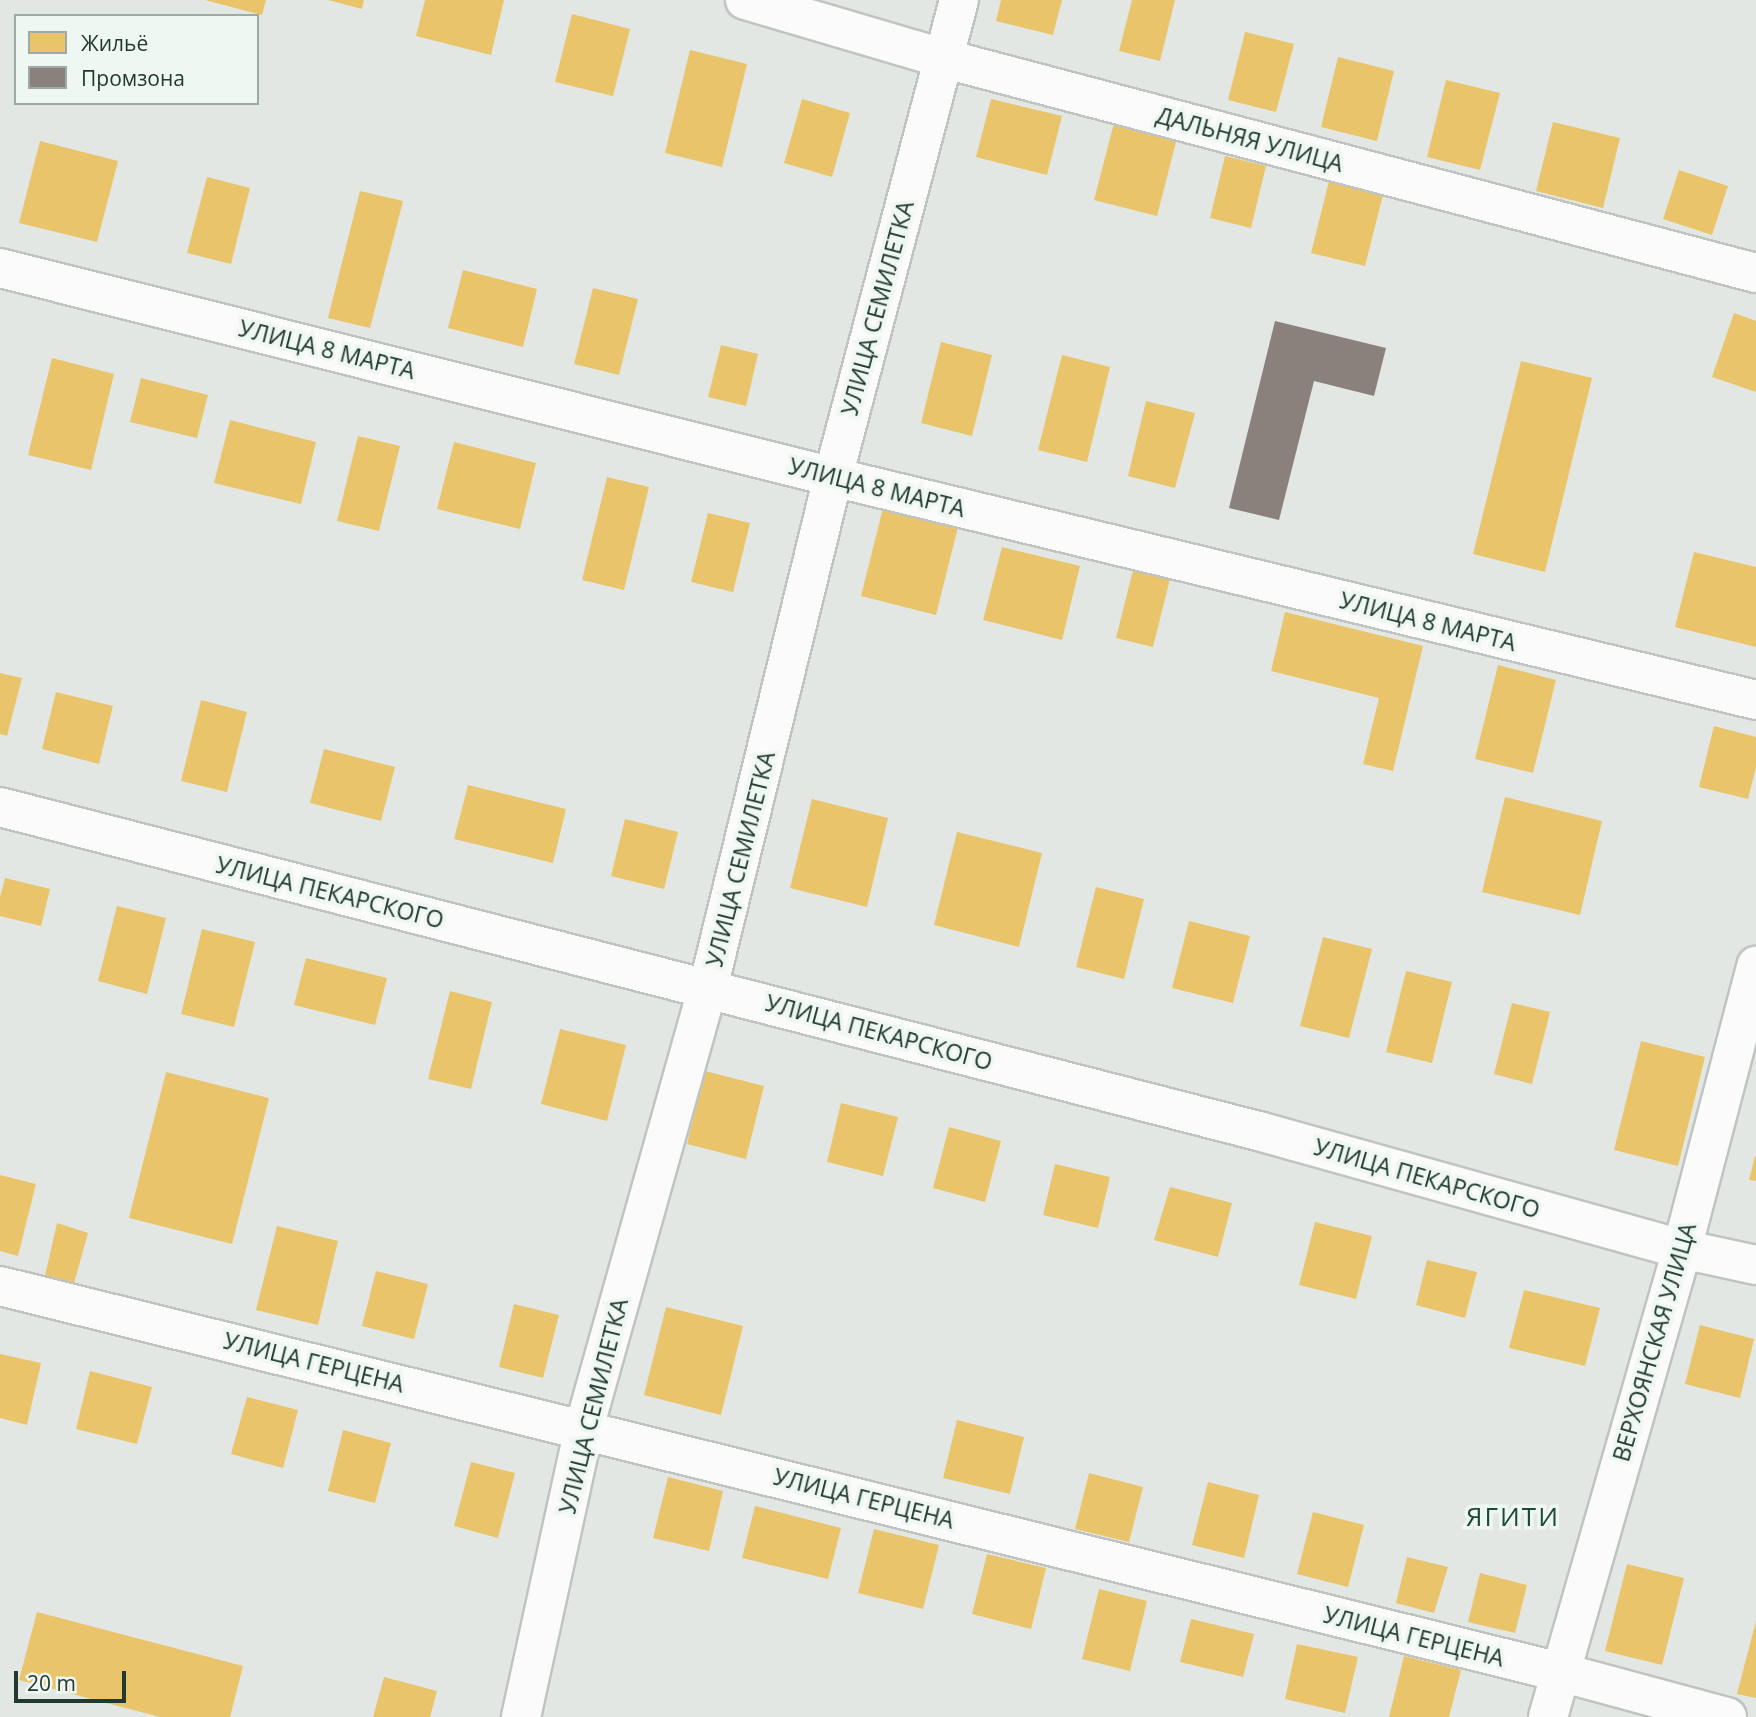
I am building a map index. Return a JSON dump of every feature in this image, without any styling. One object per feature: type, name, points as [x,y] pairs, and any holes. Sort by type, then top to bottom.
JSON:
[{"type":"street","name":"ДАЛЬНЯЯ УЛИЦА","points":[[746,0],[942,58],[1756,273]]},
{"type":"street","name":"УЛИЦА СЕМИЛЕТКА","points":[[521,1717],[584,1428],[708,988],[834,477],[959,0]]},
{"type":"street","name":"УЛИЦА 8 МАРТА","points":[[0,268],[834,477],[1756,700]]},
{"type":"street","name":"УЛИЦА ПЕКАРСКОГО","points":[[0,807],[1248,1128],[1682,1249],[1756,1265]]},
{"type":"street","name":"ВЕРХОЯНСКАЯ УЛИЦА","points":[[1548,1717],[1682,1249],[1756,966]]},
{"type":"street","name":"УЛИЦА ГЕРЦЕНА","points":[[0,1286],[584,1428],[1560,1672],[1727,1717]]},
{"type":"building: Жильё","points":[[205,0],[266,0],[262,15]]},
{"type":"building: Жильё","points":[[328,0],[364,0],[362,9]]},
{"type":"building: Жильё","points":[[425,0],[504,0],[491,55],[416,36]]},
{"type":"building: Жильё","points":[[1001,0],[1062,0],[1053,35],[996,21]]},
{"type":"building: Жильё","points":[[1132,0],[1175,0],[1160,61],[1119,51]]},
{"type":"building: Жильё","points":[[572,14],[630,29],[613,96],[555,82]]},
{"type":"building: Жильё","points":[[1245,32],[1294,44],[1276,112],[1228,100]]},
{"type":"building: Жильё","points":[[690,50],[747,64],[722,167],[665,153]]},
{"type":"building: Жильё","points":[[1338,57],[1394,71],[1377,141],[1321,127]]},
{"type":"building: Жильё","points":[[1446,80],[1500,93],[1480,170],[1427,157]]},
{"type":"building: Жильё","points":[[802,99],[850,113],[832,177],[784,163]]},
{"type":"building: Жильё","points":[[991,99],[1062,116],[1047,175],[976,157]]},
{"type":"building: Жильё","points":[[1115,119],[1178,134],[1157,216],[1094,200]]},
{"type":"building: Жильё","points":[[1553,122],[1620,138],[1603,208],[1536,191]]},
{"type":"building: Жильё","points":[[40,141],[118,161],[97,242],[19,223]]},
{"type":"building: Жильё","points":[[1225,156],[1266,166],[1251,228],[1210,218]]},
{"type":"building: Жильё","points":[[1679,170],[1728,186],[1712,235],[1663,219]]},
{"type":"building: Жильё","points":[[207,177],[250,188],[231,264],[187,253]]},
{"type":"building: Жильё","points":[[1329,181],[1383,195],[1365,266],[1311,253]]},
{"type":"building: Жильё","points":[[360,191],[403,201],[370,328],[328,318]]},
{"type":"building: Жильё","points":[[463,270],[537,289],[523,347],[448,328]]},
{"type":"building: Жильё","points":[[593,288],[638,299],[619,375],[574,364]]},
{"type":"building: Жильё","points":[[1734,313],[1756,321],[1756,392],[1712,377]]},
{"type":"building: Жильё","points":[[941,342],[992,355],[972,436],[921,423]]},
{"type":"building: Жильё","points":[[721,345],[758,354],[746,406],[708,397]]},
{"type":"building: Жильё","points":[[1062,355],[1110,367],[1087,462],[1038,450]]},
{"type":"building: Жильё","points":[[52,358],[114,374],[91,470],[28,455]]},
{"type":"building: Жильё","points":[[1521,361],[1592,378],[1545,572],[1473,554]]},
{"type":"building: Жильё","points":[[141,378],[208,395],[197,438],[130,422]]},
{"type":"building: Жильё","points":[[1146,401],[1195,413],[1175,488],[1128,476]]},
{"type":"building: Жильё","points":[[230,420],[316,442],[301,504],[214,483]]},
{"type":"building: Жильё","points":[[358,436],[400,446],[379,531],[337,521]]},
{"type":"building: Жильё","points":[[454,442],[536,463],[520,529],[437,509]]},
{"type":"building: Жильё","points":[[607,477],[649,487],[624,590],[582,580]]},
{"type":"building: Жильё","points":[[883,508],[958,527],[936,615],[861,596]]},
{"type":"building: Жильё","points":[[708,513],[750,523],[733,592],[691,582]]},
{"type":"building: Жильё","points":[[1002,547],[1080,566],[1062,640],[983,620]]},
{"type":"building: Жильё","points":[[1694,552],[1756,567],[1756,647],[1675,627]]},
{"type":"building: Жильё","points":[[1133,570],[1170,579],[1153,647],[1116,638]]},
{"type":"building: Жильё","points":[[1285,612],[1423,646],[1393,771],[1363,764],[1379,698],[1271,671]]},
{"type":"building: Жильё","points":[[1498,665],[1556,680],[1533,773],[1475,759]]},
{"type":"building: Жильё","points":[[0,673],[22,678],[7,736],[0,734]]},
{"type":"building: Жильё","points":[[56,692],[113,706],[99,764],[42,749]]},
{"type":"building: Жильё","points":[[201,700],[247,712],[227,792],[181,781]]},
{"type":"building: Жильё","points":[[1714,726],[1756,737],[1756,767],[1748,799],[1699,787]]},
{"type":"building: Жильё","points":[[324,749],[395,767],[381,821],[310,803]]},
{"type":"building: Жильё","points":[[468,785],[566,809],[553,863],[454,839]]},
{"type":"building: Жильё","points":[[1505,797],[1602,821],[1580,915],[1482,892]]},
{"type":"building: Жильё","points":[[812,799],[888,818],[867,907],[790,888]]},
{"type":"building: Жильё","points":[[625,819],[678,832],[664,889],[611,876]]},
{"type":"building: Жильё","points":[[957,832],[1042,853],[1019,947],[934,925]]},
{"type":"building: Жильё","points":[[5,878],[50,889],[41,926],[0,916],[0,897]]},
{"type":"building: Жильё","points":[[1096,887],[1144,899],[1124,979],[1076,967]]},
{"type":"building: Жильё","points":[[117,906],[166,918],[147,994],[98,981]]},
{"type":"building: Жильё","points":[[1189,921],[1250,936],[1233,1003],[1172,988]]},
{"type":"building: Жильё","points":[[202,929],[255,942],[234,1027],[181,1014]]},
{"type":"building: Жильё","points":[[1323,937],[1372,949],[1349,1038],[1300,1026]]},
{"type":"building: Жильё","points":[[306,958],[387,978],[375,1025],[294,1005]]},
{"type":"building: Жильё","points":[[1406,971],[1452,982],[1432,1063],[1386,1052]]},
{"type":"building: Жильё","points":[[450,991],[492,1002],[471,1089],[428,1079]]},
{"type":"building: Жильё","points":[[1512,1003],[1550,1012],[1532,1084],[1494,1074]]},
{"type":"building: Жильё","points":[[560,1029],[626,1045],[607,1121],[541,1104]]},
{"type":"building: Жильё","points":[[1641,1041],[1705,1057],[1678,1166],[1614,1150]]},
{"type":"building: Жильё","points":[[705,1071],[764,1086],[746,1159],[687,1144]]},
{"type":"building: Жильё","points":[[166,1072],[269,1098],[232,1244],[129,1218]]},
{"type":"building: Жильё","points":[[841,1103],[898,1117],[883,1176],[827,1162]]},
{"type":"building: Жильё","points":[[949,1127],[1001,1141],[985,1202],[933,1188]]},
{"type":"building: Жильё","points":[[1756,1156],[1756,1181],[1749,1180]]},
{"type":"building: Жильё","points":[[1055,1164],[1110,1177],[1098,1228],[1043,1215]]},
{"type":"building: Жильё","points":[[0,1175],[36,1184],[18,1256],[0,1251]]},
{"type":"building: Жильё","points":[[1170,1187],[1232,1203],[1218,1257],[1154,1240]]},
{"type":"building: Жильё","points":[[1315,1222],[1372,1236],[1356,1299],[1299,1285]]},
{"type":"building: Жильё","points":[[57,1223],[88,1233],[74,1283],[45,1276]]},
{"type":"building: Жильё","points":[[277,1226],[338,1241],[318,1325],[256,1310]]},
{"type":"building: Жильё","points":[[1427,1260],[1477,1272],[1465,1318],[1416,1305]]},
{"type":"building: Жильё","points":[[376,1271],[428,1284],[414,1339],[362,1326]]},
{"type":"building: Жильё","points":[[1524,1290],[1600,1308],[1585,1366],[1509,1348]]},
{"type":"building: Жильё","points":[[514,1304],[559,1315],[543,1378],[499,1367]]},
{"type":"building: Жильё","points":[[666,1307],[743,1326],[721,1415],[644,1395]]},
{"type":"building: Жильё","points":[[1700,1325],[1754,1339],[1740,1398],[1685,1384]]},
{"type":"building: Жильё","points":[[0,1354],[41,1363],[27,1425],[0,1418]]},
{"type":"building: Жильё","points":[[90,1371],[152,1387],[137,1444],[76,1429]]},
{"type":"building: Жильё","points":[[247,1397],[298,1410],[283,1468],[231,1454]]},
{"type":"building: Жильё","points":[[957,1420],[1024,1437],[1010,1494],[943,1478]]},
{"type":"building: Жильё","points":[[343,1430],[391,1443],[375,1503],[328,1491]]},
{"type":"building: Жильё","points":[[471,1462],[515,1473],[498,1538],[454,1526]]},
{"type":"building: Жильё","points":[[1089,1473],[1143,1487],[1129,1542],[1075,1529]]},
{"type":"building: Жильё","points":[[668,1477],[723,1491],[709,1551],[653,1538]]},
{"type":"building: Жильё","points":[[1208,1482],[1259,1495],[1244,1558],[1192,1545]]},
{"type":"building: Жильё","points":[[755,1506],[841,1528],[828,1579],[742,1558]]},
{"type":"building: Жильё","points":[[1313,1512],[1364,1525],[1348,1587],[1297,1574]]},
{"type":"building: Жильё","points":[[874,1529],[939,1545],[923,1609],[858,1593]]},
{"type":"building: Жильё","points":[[987,1554],[1046,1568],[1031,1629],[972,1614]]},
{"type":"building: Жильё","points":[[1407,1557],[1448,1567],[1434,1613],[1396,1603]]},
{"type":"building: Жильё","points":[[1627,1564],[1684,1578],[1662,1665],[1605,1651]]},
{"type":"building: Жильё","points":[[1480,1573],[1527,1585],[1515,1633],[1468,1622]]},
{"type":"building: Жильё","points":[[1099,1589],[1147,1601],[1130,1671],[1082,1659]]},
{"type":"building: Жильё","points":[[37,1612],[243,1666],[230,1717],[160,1717],[19,1680]]},
{"type":"building: Жильё","points":[[1191,1619],[1254,1634],[1243,1677],[1180,1662]]},
{"type":"building: Жильё","points":[[1756,1621],[1756,1698],[1737,1694]]},
{"type":"building: Жильё","points":[[1297,1644],[1358,1657],[1345,1713],[1285,1699]]},
{"type":"building: Жильё","points":[[1404,1656],[1461,1670],[1449,1717],[1389,1717]]},
{"type":"building: Жильё","points":[[384,1677],[437,1691],[430,1717],[373,1717]]},
{"type":"building: Промзона","points":[[1275,321],[1386,348],[1374,396],[1314,381],[1279,520],[1229,508]]},
{"type":"district","name":"ЯГИТИ","points":[[1513,1517]]}]
